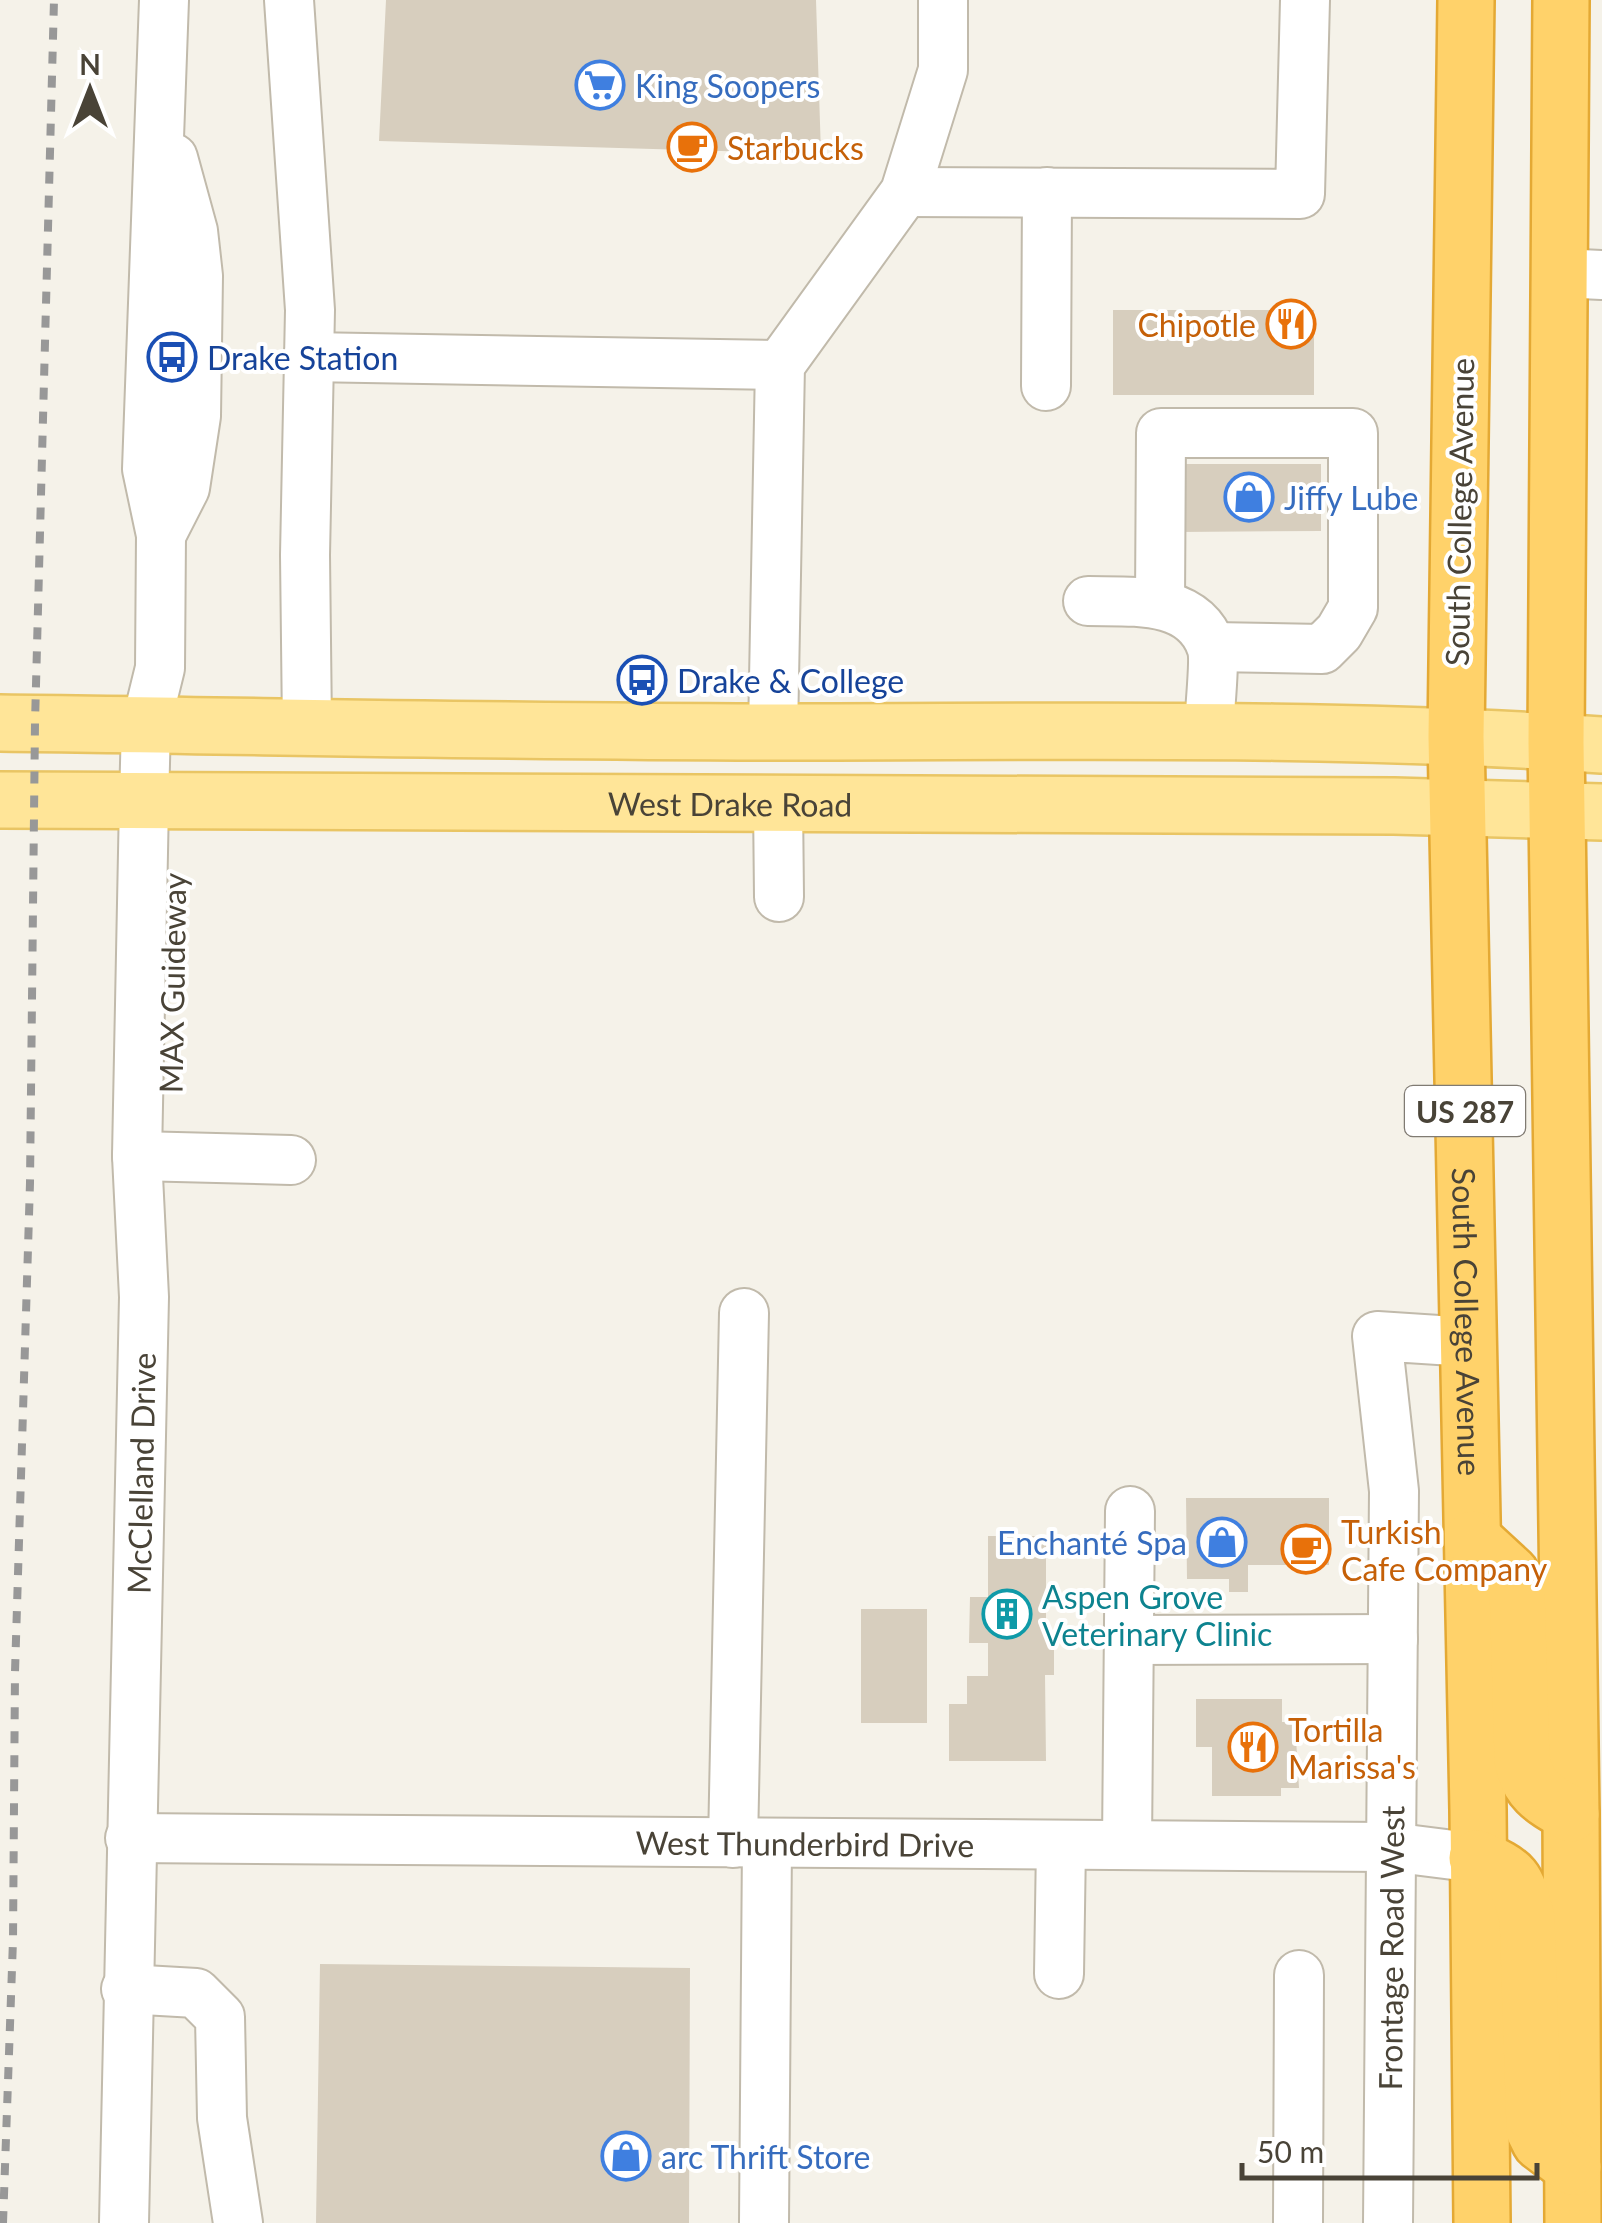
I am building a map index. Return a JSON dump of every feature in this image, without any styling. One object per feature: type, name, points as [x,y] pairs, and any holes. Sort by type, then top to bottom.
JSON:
[{"type":"highway","name":"South College Avenue","points":[[1466,0],[1456,736],[1482,2223]]},
{"type":"highway","name":"US 287","points":[[1561,0],[1581,274],[1579,743],[1587,1815],[1573,2223]]},
{"type":"highway","points":[[1472,1539],[1511,1574],[1517,1588],[1522,1760],[1526,1778],[1537,1794],[1587,1815]]},
{"type":"highway","points":[[1476,1858],[1509,1872],[1519,1889],[1527,1918],[1534,2130],[1540,2142],[1573,2167]]},
{"type":"main road","points":[[0,723],[774,732],[1209,731],[1456,736],[1579,743]]},
{"type":"main road","points":[[486,803],[535,790],[689,770],[752,752],[774,732]]},
{"type":"main road","points":[[778,803],[794,771],[817,756],[910,748],[985,732]]},
{"type":"main road","name":"West Drake Road","points":[[0,800],[1459,807],[1580,812]]},
{"type":"street","points":[[160,802],[161,535],[185,488],[193,447],[198,276],[193,231],[161,111],[164,0]]},
{"type":"street","points":[[289,0],[310,310],[308,727]]},
{"type":"street","points":[[774,732],[780,365],[904,192],[942,70],[943,0]]},
{"type":"street","points":[[904,192],[1300,194],[1304,0]]},
{"type":"street","points":[[1046,386],[1047,192]]},
{"type":"street","points":[[308,357],[780,365]]},
{"type":"street","points":[[1160,602],[1161,434],[1354,433],[1354,608],[1340,632],[1322,649],[1212,647]]},
{"type":"street","points":[[1088,601],[1160,602],[1193,620],[1212,647],[1209,731]]},
{"type":"street","name":"McClelland Drive","points":[[124,2223],[126,1989],[160,802]]},
{"type":"street","points":[[778,803],[780,897]]},
{"type":"street","points":[[152,1156],[291,1160]]},
{"type":"street","points":[[744,1313],[750,1843],[764,2223]]},
{"type":"street","name":"Frontage Road West","points":[[1388,2223],[1394,1491],[1376,1336],[1469,1342]]},
{"type":"street","points":[[1127,1846],[1130,1512]]},
{"type":"street","points":[[1129,1640],[1392,1639]]},
{"type":"street","name":"West Thunderbird Drive","points":[[130,1838],[1390,1848],[1476,1858]]},
{"type":"street","points":[[1059,1974],[1061,1846]]},
{"type":"street","points":[[1298,2223],[1299,1976]]},
{"type":"street","points":[[126,1989],[196,1993],[220,2017],[222,2118],[238,2223]]},
{"type":"building","name":"King Soopers","points":[[386,0],[816,0],[821,154],[379,141]]},
{"type":"building","points":[[1113,310],[1314,310],[1314,395],[1113,395]]},
{"type":"building","name":"Jiffy Lube","points":[[1178,464],[1321,464],[1321,531],[1178,532]]},
{"type":"building","points":[[1186,1498],[1329,1498],[1329,1565],[1248,1565],[1248,1592],[1229,1592],[1229,1579],[1187,1579]]},
{"type":"building","name":"Aspen Grove Veterinary Clinic","points":[[988,1536],[1046,1536],[1046,1632],[1054,1632],[1054,1675],[1045,1675],[1046,1761],[949,1761],[949,1704],[967,1704],[967,1676],[988,1676],[988,1643],[969,1643],[970,1597],[988,1597]]},
{"type":"building","points":[[861,1609],[927,1609],[927,1723],[861,1723]]},
{"type":"building","name":"Tortilla Marissa's","points":[[1196,1699],[1282,1699],[1282,1722],[1295,1722],[1299,1788],[1281,1788],[1281,1796],[1212,1796],[1212,1747],[1196,1747]]},
{"type":"building","points":[[320,1964],[690,1968],[689,2223],[316,2223]]},
{"type":"railway","points":[[3,2223],[13,1940],[15,1672],[30,1183],[35,723],[54,0]]},
{"type":"place","name":"King Soopers","points":[[600,85]]},
{"type":"place","name":"Starbucks","points":[[692,147]]},
{"type":"place","name":"Chipotle","points":[[1291,324]]},
{"type":"place","name":"Drake Station","points":[[172,357]]},
{"type":"place","name":"Jiffy Lube","points":[[1249,497]]},
{"type":"place","name":"Drake & College","points":[[642,680]]},
{"type":"place","name":"Enchanté Spa","points":[[1222,1542]]},
{"type":"place","name":"Turkish Cafe Company","points":[[1306,1549]]},
{"type":"place","name":"Aspen Grove Veterinary Clinic","points":[[1007,1614]]},
{"type":"place","name":"Tortilla Marissa's","points":[[1253,1747]]},
{"type":"place","name":"arc Thrift Store","points":[[626,2156]]}]
